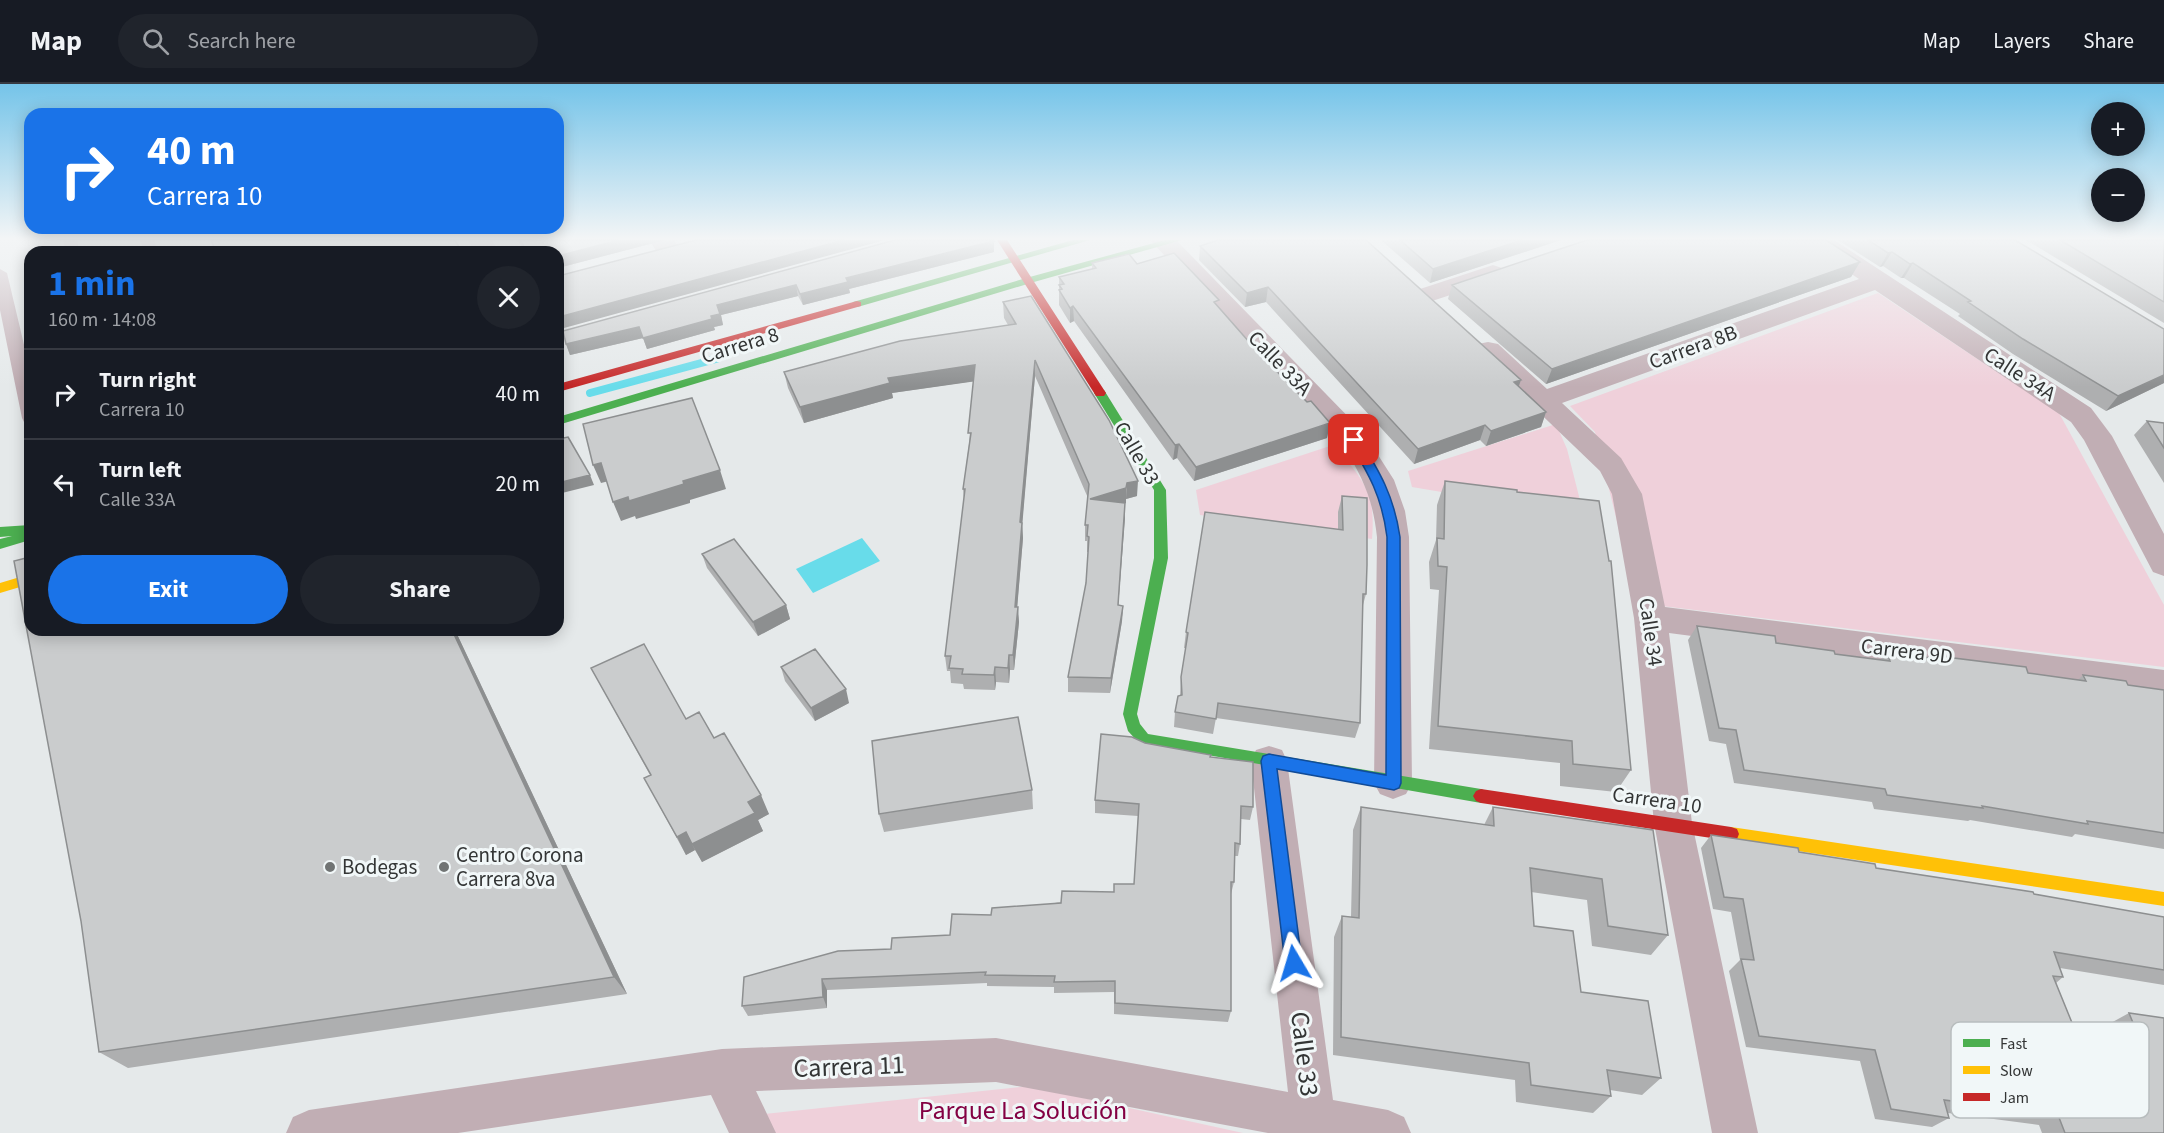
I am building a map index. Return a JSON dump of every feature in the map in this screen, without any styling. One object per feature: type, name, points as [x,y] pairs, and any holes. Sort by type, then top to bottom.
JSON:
[{"type":"main road","name":"Carrera 8","points":[[564,386],[912,289]]},
{"type":"main road","name":"Carrera 8","points":[[564,419],[1000,289]]},
{"type":"main road","name":"Calle 33","points":[[1036,289],[1160,490],[1161,558],[1130,714],[1133,727],[1144,739]]},
{"type":"main road","points":[[0,532],[24,530]]},
{"type":"main road","points":[[0,544],[24,537]]},
{"type":"main road","points":[[0,588],[24,581]]},
{"type":"main road","name":"Carrera 10","points":[[1144,739],[1394,783],[1673,823],[2164,899]]},
{"type":"street","name":"Calle 33A","points":[[1213,289],[1354,440],[1379,480],[1390,510],[1394,537],[1394,783]]},
{"type":"street","name":"Calle 34","points":[[1419,289],[1544,400],[1611,465],[1628,494],[1651,618],[1673,823],[1735,1133]]},
{"type":"street","name":"Carrera 8B","points":[[1544,400],[1855,289]]},
{"type":"street","name":"Calle 34A","points":[[1889,289],[2081,415],[2097,436],[2164,564]]},
{"type":"street","name":"Carrera 9D","points":[[1651,618],[2164,684]]},
{"type":"street","name":"Calle 33","points":[[1269,761],[1314,1127]]},
{"type":"street","name":"Carrera 11","points":[[309,1133],[722,1071],[996,1060],[1314,1127],[1388,1133]]},
{"type":"street","points":[[722,1071],[753,1133]]},
{"type":"lane","points":[[4,289],[24,368]]},
{"type":"green space","points":[[1878,293],[2059,413],[2164,605],[2164,667],[1637,603],[1595,432],[1570,406]]},
{"type":"green space","points":[[1556,424],[1567,449],[1584,516],[1412,487],[1408,471]]},
{"type":"green space","points":[[1333,445],[1360,477],[1365,487],[1372,509],[1372,539],[1200,515],[1196,490]]},
{"type":"green space","name":"Parque La Solución","points":[[1029,1086],[1243,1133],[766,1133],[756,1115]]},
{"type":"water","points":[[862,538],[880,561],[813,593],[796,569]]},
{"type":"building","points":[[564,289],[663,289],[564,316]]},
{"type":"building","points":[[716,289],[780,289],[717,305],[720,314],[711,316],[712,319],[643,338],[639,327],[566,344],[564,331]]},
{"type":"building","points":[[798,289],[820,289],[800,294]]},
{"type":"building","points":[[1208,289],[1219,300],[1214,302],[1250,343],[1307,402],[1311,401],[1330,423],[1196,467],[1179,444],[1175,445],[1073,306],[1070,308],[1059,290]]},
{"type":"building","points":[[1243,289],[1261,289],[1247,293]]},
{"type":"building","points":[[1270,289],[1420,289],[1521,380],[1514,382],[1546,412],[1491,431],[1485,425],[1418,449]]},
{"type":"building","points":[[1457,289],[1782,289],[1552,369]]},
{"type":"building","points":[[1953,289],[2097,289],[2164,329],[2164,375],[2118,396],[2023,339],[1968,302],[1971,301]]},
{"type":"building","points":[[2142,289],[2164,289],[2164,302]]},
{"type":"building","points":[[1031,296],[1109,420],[1138,481],[1127,483],[1126,488],[1090,499],[1125,503],[1118,605],[1123,606],[1111,678],[1068,677],[1086,583],[1089,537],[1087,536],[1088,525],[1085,525],[1089,484],[1035,360],[1020,522],[1022,523],[1015,607],[1018,607],[1013,655],[1009,655],[1008,668],[995,667],[994,675],[962,674],[963,669],[949,668],[951,656],[945,656],[971,433],[968,433],[975,365],[888,378],[890,383],[800,407],[784,372],[900,341],[1016,324],[1003,302]]},
{"type":"building","points":[[692,398],[720,470],[629,501],[628,497],[613,502],[601,463],[593,465],[583,424]]},
{"type":"building","points":[[2147,421],[2164,423],[2164,448]]},
{"type":"building","points":[[568,437],[590,475],[564,482],[564,438]]},
{"type":"building","points":[[1445,481],[1599,501],[1609,561],[1611,561],[1631,770],[1573,764],[1572,741],[1438,726],[1447,567],[1438,566],[1437,538],[1444,539]]},
{"type":"building","points":[[1342,496],[1367,498],[1367,565],[1366,594],[1363,594],[1360,723],[1218,703],[1216,719],[1175,712],[1178,696],[1182,695],[1181,677],[1188,633],[1186,632],[1205,512],[1343,530]]},
{"type":"building","points":[[734,539],[786,605],[753,622],[702,554]]},
{"type":"building","name":"Bodegas","points":[[24,558],[24,615],[14,561]]},
{"type":"building","points":[[1697,626],[1775,636],[1776,643],[1834,651],[1835,654],[1890,661],[1887,652],[1938,659],[1937,656],[2026,667],[2028,673],[2086,681],[2083,675],[2126,681],[2128,685],[2164,690],[2164,833],[2087,821],[2088,824],[1982,806],[1983,808],[1887,795],[1885,789],[1744,770],[1736,730],[1719,728]]},
{"type":"building","name":"Bodegas","points":[[28,636],[455,636],[614,977],[99,1052],[81,921]]},
{"type":"building","points":[[644,644],[686,719],[699,712],[714,738],[724,733],[761,795],[748,802],[755,813],[692,844],[686,832],[677,837],[644,778],[651,775],[591,668]]},
{"type":"building","points":[[815,649],[846,689],[811,708],[781,667]]},
{"type":"building","points":[[1018,717],[1032,790],[879,814],[872,741]]},
{"type":"building","points":[[1101,734],[1132,737],[1145,743],[1211,755],[1210,757],[1253,762],[1253,807],[1241,806],[1240,844],[1235,843],[1234,882],[1231,882],[1231,1011],[1115,1003],[1115,981],[1054,982],[1055,976],[985,975],[986,972],[822,979],[823,997],[742,1006],[744,977],[838,951],[891,949],[892,938],[950,935],[952,914],[991,915],[992,908],[1061,903],[1062,891],[1114,892],[1114,884],[1134,884],[1139,804],[1095,800]]},
{"type":"building","points":[[1361,807],[1494,826],[1493,807],[1653,830],[1668,935],[1608,926],[1602,879],[1530,868],[1534,926],[1573,931],[1581,992],[1648,1001],[1661,1078],[1607,1070],[1611,1096],[1531,1085],[1529,1063],[1341,1037],[1342,916],[1359,918]]},
{"type":"building","points":[[1711,835],[1798,848],[1799,852],[1875,864],[1876,868],[2033,892],[2164,917],[2164,970],[2054,952],[2063,977],[2053,976],[2072,1022],[1951,1022],[1951,1101],[1944,1100],[1949,1118],[1891,1109],[1875,1050],[1759,1036],[1741,959],[1754,960],[1743,899],[1724,897]]},
{"type":"building","points":[[2129,1013],[2164,1018],[2164,1133],[2065,1133],[2059,1118],[2149,1118],[2149,1022],[2133,1022]]},
{"type":"waterway","points":[[590,393],[716,359]]},
{"type":"traffic: fast","points":[[857,304],[911,289]]},
{"type":"traffic: fast","points":[[564,419],[1000,289]]},
{"type":"traffic: fast","points":[[1100,393],[1160,490],[1161,558],[1130,714],[1133,727],[1144,739],[1481,796]]},
{"type":"traffic: fast","points":[[0,532],[24,530]]},
{"type":"traffic: fast","points":[[0,544],[24,537]]},
{"type":"traffic: slow","points":[[0,588],[24,581]]},
{"type":"traffic: slow","points":[[1731,834],[2164,899]]},
{"type":"traffic: jam","points":[[1033,289],[1100,393]]},
{"type":"traffic: jam","points":[[564,386],[857,304]]},
{"type":"traffic: jam","points":[[1481,796],[1731,834]]},
{"type":"place","name":"Bodegas","points":[[330,867]]},
{"type":"place","name":"Centro Corona Carrera 8va","points":[[444,867]]},
{"type":"route","points":[[1294,963],[1269,761],[1394,783],[1394,537],[1390,510],[1379,480],[1354,440]]}]
